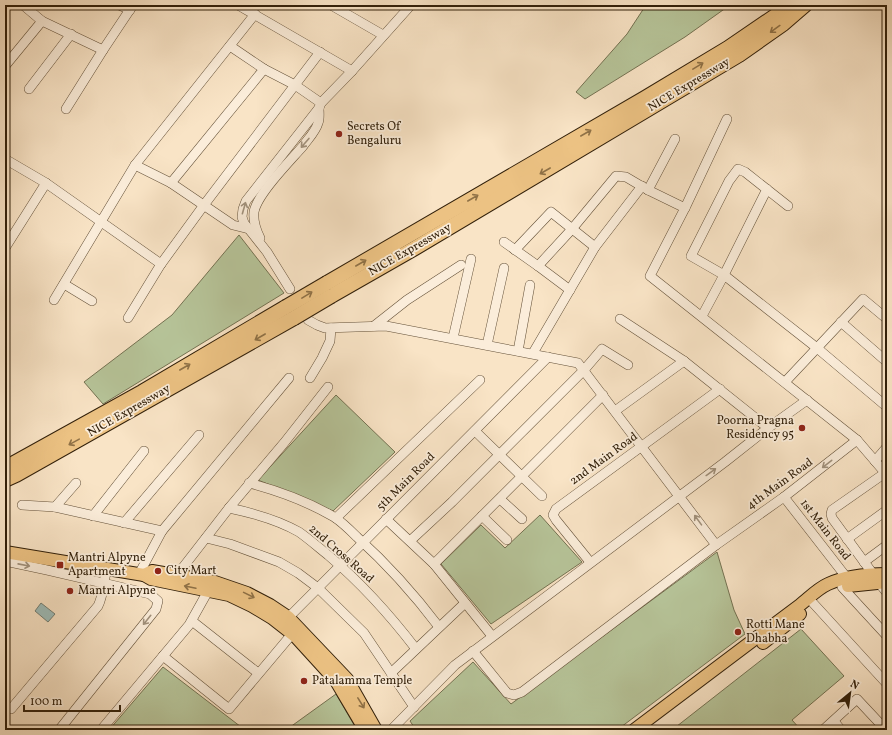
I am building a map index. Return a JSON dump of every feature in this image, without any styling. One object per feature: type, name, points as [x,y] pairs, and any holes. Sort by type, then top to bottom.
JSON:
[{"type":"highway","name":"NICE Expressway","points":[[5,480],[42,460],[329,289],[728,48],[778,14],[788,5]]},
{"type":"highway","name":"NICE Expressway","points":[[329,289],[415,248],[739,56],[783,24],[805,5]]},
{"type":"highway","name":"NICE Expressway","points":[[5,468],[148,388],[290,312]]},
{"type":"main road","points":[[5,552],[43,564],[108,569],[141,574],[151,579],[229,595],[285,621],[292,634],[336,681],[364,730]]},
{"type":"main road","points":[[141,574],[152,571],[215,582],[246,593],[270,606],[347,679],[376,730]]},
{"type":"main road","points":[[634,730],[800,605],[817,590],[828,584],[880,578]]},
{"type":"main road","points":[[647,730],[696,691],[787,626],[813,603],[844,583]]},
{"type":"street","points":[[23,5],[42,21],[103,50]]},
{"type":"street","points":[[66,109],[131,8],[119,5]]},
{"type":"street","points":[[238,5],[248,7],[255,14],[352,71]]},
{"type":"street","points":[[331,5],[383,36]]},
{"type":"street","points":[[267,252],[249,229],[242,217],[246,201],[320,105],[411,5]]},
{"type":"street","points":[[54,300],[135,166],[255,14]]},
{"type":"street","points":[[6,64],[42,21]]},
{"type":"street","points":[[29,89],[71,34]]},
{"type":"street","points":[[230,46],[264,69],[295,84],[320,105]]},
{"type":"street","points":[[128,318],[161,264],[320,52]]},
{"type":"street","points":[[170,183],[264,69]]},
{"type":"street","points":[[290,290],[267,252],[256,230],[254,212],[257,204],[273,181],[310,137],[318,123],[320,105]]},
{"type":"street","points":[[726,119],[650,276],[858,440],[886,474],[832,510],[831,514],[832,518],[864,562],[880,578],[887,592]]},
{"type":"street","points":[[533,353],[595,247],[645,188],[675,139]]},
{"type":"street","points":[[5,159],[46,183],[161,264]]},
{"type":"street","points":[[135,166],[170,183],[233,225],[249,229]]},
{"type":"street","points":[[788,206],[745,172],[738,169],[729,181],[691,256],[724,275],[817,348],[887,407]]},
{"type":"street","points":[[538,266],[572,229],[616,176],[626,177],[684,208]]},
{"type":"street","points":[[7,243],[46,183]]},
{"type":"street","points":[[702,316],[767,189]]},
{"type":"street","points":[[516,250],[551,212],[595,247]]},
{"type":"street","points":[[504,242],[570,290]]},
{"type":"street","points":[[453,338],[471,259]]},
{"type":"street","points":[[374,326],[407,300],[461,265]]},
{"type":"street","points":[[487,345],[504,268]]},
{"type":"street","points":[[64,284],[92,301]]},
{"type":"street","points":[[518,351],[530,285]]},
{"type":"street","points":[[785,382],[863,299],[887,319]]},
{"type":"street","points":[[620,319],[684,362],[768,428]]},
{"type":"street","points":[[308,320],[325,328],[386,326],[533,353],[578,363],[716,545]]},
{"type":"street","points":[[841,322],[887,362]]},
{"type":"street","points":[[310,378],[330,341],[331,328]]},
{"type":"street","points":[[410,541],[452,502],[584,370],[602,349],[628,365]]},
{"type":"street","name":"5th Main Road","points":[[285,621],[548,357]]},
{"type":"street","points":[[615,411],[684,362]]},
{"type":"street","points":[[141,574],[162,530],[289,378]]},
{"type":"street","points":[[336,518],[480,380]]},
{"type":"street","points":[[178,575],[229,508],[284,443],[328,387]]},
{"type":"street","name":"2nd Main Road","points":[[590,562],[556,520],[554,515],[556,509],[720,389]]},
{"type":"street","points":[[434,564],[603,395]]},
{"type":"street","points":[[391,730],[455,665],[473,650],[807,400]]},
{"type":"street","points":[[475,431],[542,496]]},
{"type":"street","points":[[124,523],[199,435]]},
{"type":"street","name":"4th Main Road","points":[[473,650],[507,693],[514,695],[522,692],[858,440]]},
{"type":"street","points":[[875,461],[887,447]]},
{"type":"street","points":[[93,516],[144,451]]},
{"type":"street","points":[[54,507],[76,483]]},
{"type":"street","points":[[249,484],[273,490],[303,501],[336,518],[383,561],[422,604],[439,627]]},
{"type":"street","name":"1st Main Road","points":[[784,497],[844,583],[887,636]]},
{"type":"street","points":[[500,498],[522,519]]},
{"type":"street","points":[[22,505],[54,507],[162,530]]},
{"type":"street","name":"2nd Cross Road","points":[[229,508],[250,512],[299,532],[340,565],[360,584],[399,627],[416,649]]},
{"type":"street","points":[[847,539],[887,510]]},
{"type":"street","points":[[482,516],[507,540]]},
{"type":"street","points":[[386,519],[434,564],[492,636]]},
{"type":"street","points":[[206,538],[230,544],[279,562],[298,573],[318,588],[364,633],[414,707]]},
{"type":"street","points":[[864,562],[887,545]]},
{"type":"street","points":[[5,561],[43,564],[104,583],[150,594],[158,601],[156,609],[59,730]]},
{"type":"street","points":[[10,709],[98,606],[102,597],[108,569]]},
{"type":"street","points":[[101,730],[192,621],[208,591]]},
{"type":"street","points":[[391,673],[465,603]]},
{"type":"street","points":[[813,603],[887,684]]},
{"type":"street","points":[[192,621],[258,673]]},
{"type":"street","points":[[163,656],[229,709],[292,634]]},
{"type":"street","points":[[824,730],[857,699],[886,730]]},
{"type":"street","points":[[834,721],[841,730]]},
{"type":"green space","points":[[646,5],[730,5],[685,37],[585,99],[576,92],[627,34]]},
{"type":"green space","points":[[239,235],[284,293],[103,404],[84,382],[172,315]]},
{"type":"green space","points":[[336,395],[395,452],[333,511],[258,480]]},
{"type":"green space","points":[[540,515],[582,562],[491,624],[441,564],[481,525],[505,548]]},
{"type":"green space","points":[[717,552],[734,610],[745,634],[617,730],[416,730],[410,721],[473,662],[511,704]]},
{"type":"green space","points":[[801,629],[844,676],[792,720],[801,730],[672,730]]},
{"type":"green space","points":[[163,667],[245,730],[109,730]]},
{"type":"green space","points":[[336,694],[357,730],[286,730]]},
{"type":"water","points":[[41,603],[55,614],[48,622],[35,611]]},
{"type":"place","name":"Secrets Of Bengaluru","points":[[339,134]]},
{"type":"place","name":"Poorna Pragna Residency 95","points":[[802,428]]},
{"type":"place","name":"Mantri Alpyne Apartment","points":[[60,565]]},
{"type":"place","name":"City Mart","points":[[158,571]]},
{"type":"place","name":"Mantri Alpyne","points":[[70,591]]},
{"type":"place","name":"Rotti Mane Dhabha","points":[[738,632]]},
{"type":"place","name":"Patalamma Temple","points":[[304,681]]}]
